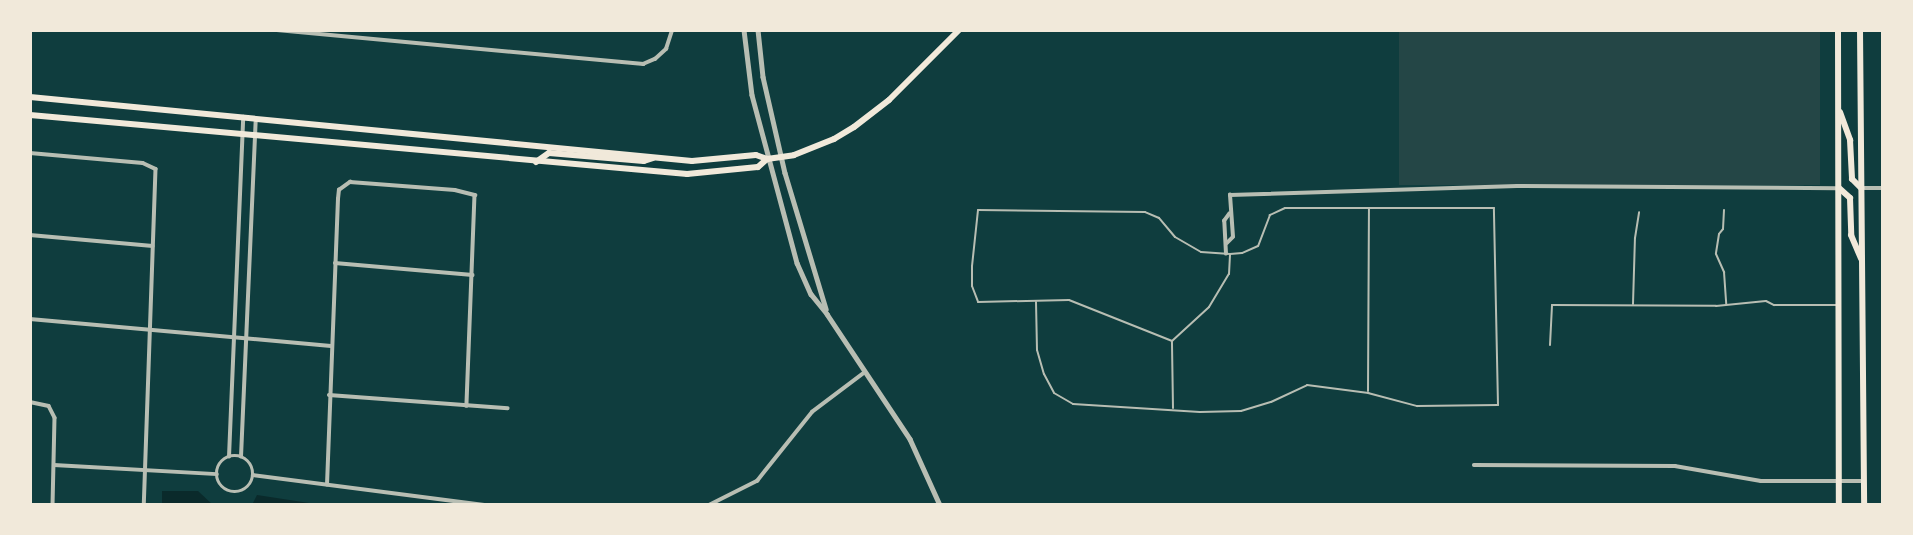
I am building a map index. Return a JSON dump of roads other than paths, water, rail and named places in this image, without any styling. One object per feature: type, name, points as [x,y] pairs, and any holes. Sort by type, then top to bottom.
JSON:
[{"type":"main road","points":[[30,97],[654,157],[710,161],[756,155],[767,159],[782,157],[834,139],[871,115],[959,30]]},
{"type":"main road","points":[[1838,30],[1839,505]]},
{"type":"main road","points":[[1860,30],[1864,505]]},
{"type":"main road","points":[[1839,107],[1850,140],[1852,179],[1861,188]]},
{"type":"main road","points":[[30,115],[687,174],[758,167],[767,159]]},
{"type":"main road","points":[[536,162],[548,153],[644,161],[654,157]]},
{"type":"main road","points":[[1839,188],[1850,198],[1851,235],[1863,264]]},
{"type":"street","points":[[277,30],[643,64],[656,59],[666,49],[672,30]]},
{"type":"street","points":[[356,30],[356,37]]},
{"type":"street","points":[[744,30],[747,71],[767,159],[797,263],[811,294],[910,439],[940,505]]},
{"type":"street","points":[[758,30],[763,77],[782,157],[827,314]]},
{"type":"street","points":[[229,457],[243,117]]},
{"type":"street","points":[[241,457],[257,118]]},
{"type":"street","points":[[30,153],[143,163],[156,169],[144,505]]},
{"type":"street","points":[[327,485],[339,190],[350,182],[454,190],[475,195],[467,406]]},
{"type":"street","points":[[1228,254],[1223,236],[1224,221],[1229,214],[1230,195],[1517,186],[1839,188]]},
{"type":"street","points":[[1861,188],[1883,188]]},
{"type":"street","points":[[1227,243],[1233,237],[1234,220],[1229,214]]},
{"type":"street","points":[[30,235],[153,246]]},
{"type":"street","points":[[335,263],[472,275]]},
{"type":"street","points":[[30,318],[331,346]]},
{"type":"street","points":[[709,505],[757,481],[820,405],[865,372]]},
{"type":"street","points":[[329,395],[508,408]]},
{"type":"street","points":[[30,402],[53,410],[53,505]]},
{"type":"street","points":[[229,457],[241,457],[248,461],[253,475],[246,488],[231,491],[224,488],[217,474],[223,461],[229,457]]},
{"type":"street","points":[[54,465],[217,474]]},
{"type":"street","points":[[1474,465],[1675,466],[1761,481],[1864,481]]},
{"type":"street","points":[[253,475],[484,505]]},
{"type":"lane","points":[[1368,393],[1369,206]]},
{"type":"lane","points":[[1036,302],[1037,350],[1044,374],[1054,393],[1073,404],[1241,411],[1270,402],[1307,385],[1368,393],[1417,406],[1498,405],[1494,208],[1285,208],[1270,215],[1258,246],[1242,253],[1228,254],[1201,252],[1175,237],[1159,218],[1145,212],[978,210],[971,266],[972,286],[978,302],[1069,300],[1172,341]]},
{"type":"lane","points":[[1724,210],[1723,229],[1719,234],[1716,254],[1724,272],[1726,305]]},
{"type":"lane","points":[[1633,305],[1635,238],[1639,212]]},
{"type":"lane","points":[[1173,409],[1172,341],[1209,307],[1229,274],[1228,254]]},
{"type":"lane","points":[[1550,345],[1552,305],[1726,305],[1766,301],[1774,305],[1839,305]]},
{"type":"lane","points":[[1239,505],[1274,505]]}]
